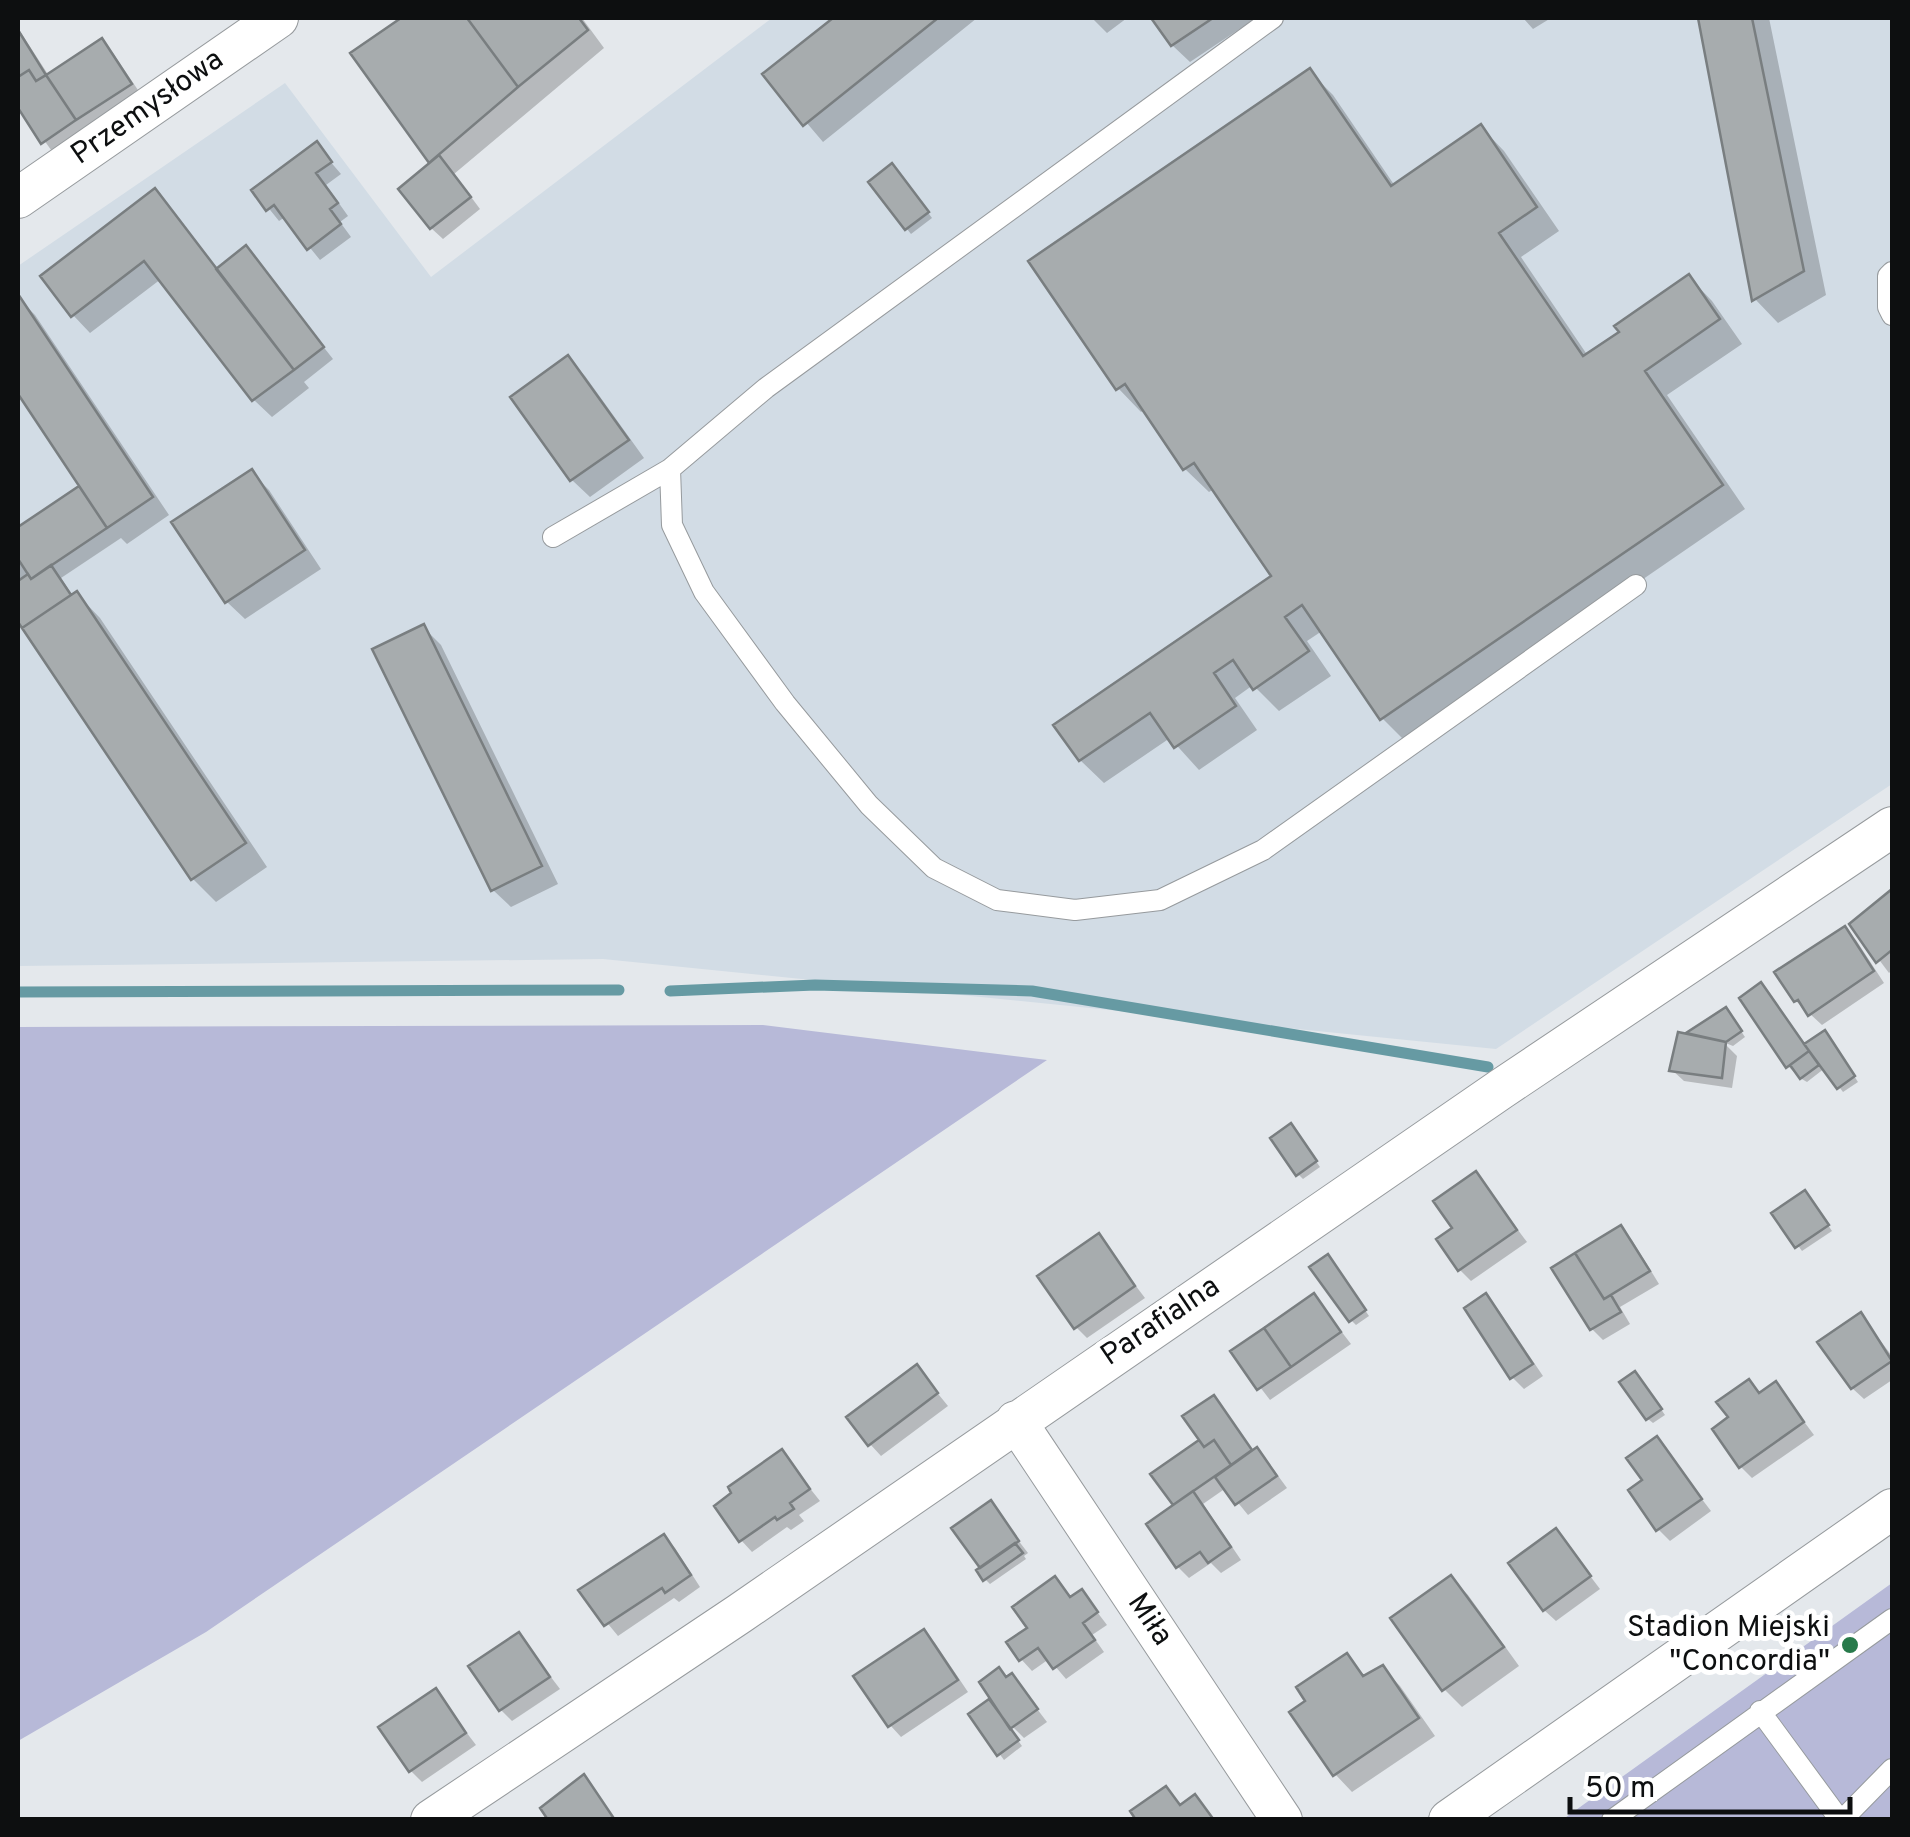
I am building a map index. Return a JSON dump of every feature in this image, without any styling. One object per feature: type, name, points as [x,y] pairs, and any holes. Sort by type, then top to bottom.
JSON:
[{"type":"street","name":"Przemysłowa","points":[[18,198],[278,18]]},
{"type":"street","name":"Parafialna","points":[[431,1820],[1892,828]]},
{"type":"street","name":"Miła","points":[[1016,1421],[1282,1820]]},
{"type":"street","points":[[1449,1820],[1892,1509]]},
{"type":"lane","points":[[553,537],[670,469],[766,388],[1273,18]]},
{"type":"lane","points":[[1892,272],[1888,276],[1888,308],[1892,314]]},
{"type":"lane","points":[[670,469],[672,524],[704,592],[785,702],[869,805],[934,868],[997,900],[1075,910],[1160,900],[1263,850],[1636,585]]},
{"type":"lane","points":[[1612,1820],[1892,1619]]},
{"type":"lane","points":[[1760,1712],[1841,1820],[1889,1778]]},
{"type":"shaded area","points":[[772,18],[1892,18],[1892,784],[1496,1049],[603,959],[18,966],[18,266],[285,83],[431,277]]},
{"type":"shaded area","points":[[763,1025],[1047,1060],[206,1632],[18,1741],[18,1027]]},
{"type":"shaded area","name":"Stadion Miejski \"Concordia\"","points":[[1892,1583],[1892,1819],[1562,1820]]},
{"type":"building","points":[[401,18],[467,18],[518,87],[429,163],[350,53]]},
{"type":"building","points":[[467,18],[579,18],[588,30],[518,87]]},
{"type":"building","points":[[833,18],[938,18],[803,126],[762,74]]},
{"type":"building","points":[[1151,18],[1213,18],[1171,46]]},
{"type":"building","points":[[1698,18],[1752,18],[1804,271],[1752,301]]},
{"type":"building","points":[[18,30],[46,75],[36,81],[29,70],[18,77]]},
{"type":"building","points":[[102,38],[132,84],[76,120],[46,75]]},
{"type":"building","points":[[1310,68],[1391,186],[1481,124],[1537,207],[1499,233],[1583,356],[1619,332],[1614,326],[1689,274],[1720,319],[1645,371],[1723,485],[1380,720],[1302,605],[1285,617],[1309,651],[1253,690],[1233,660],[1214,673],[1236,706],[1174,748],[1150,713],[1079,761],[1053,725],[1271,576],[1194,463],[1183,470],[1125,384],[1116,390],[1028,261]]},
{"type":"building","points":[[29,70],[36,81],[46,75],[76,120],[41,144],[18,108],[18,77]]},
{"type":"building","points":[[317,141],[332,162],[316,173],[338,203],[330,209],[341,224],[307,250],[274,205],[266,211],[251,190]]},
{"type":"building","points":[[439,155],[471,197],[430,229],[398,189]]},
{"type":"building","points":[[892,163],[929,212],[905,230],[868,182]]},
{"type":"building","points":[[155,188],[294,370],[252,401],[144,261],[71,317],[40,276]]},
{"type":"building","points":[[246,245],[324,347],[294,370],[216,269]]},
{"type":"building","points":[[18,294],[153,497],[107,528],[18,394]]},
{"type":"building","points":[[568,355],[629,440],[570,481],[510,397]]},
{"type":"building","points":[[252,469],[305,550],[225,603],[171,522]]},
{"type":"building","points":[[79,486],[107,528],[31,579],[18,559],[18,527]]},
{"type":"building","points":[[51,565],[71,595],[22,628],[18,622],[18,581],[28,574],[31,579]]},
{"type":"building","points":[[77,591],[246,843],[191,880],[22,628]]},
{"type":"building","points":[[424,624],[542,866],[491,891],[372,649]]},
{"type":"building","points":[[1892,889],[1892,950],[1876,963],[1849,924]]},
{"type":"building","points":[[1845,926],[1874,971],[1808,1016],[1774,972]]},
{"type":"building","points":[[1761,982],[1809,1051],[1786,1068],[1739,998]]},
{"type":"building","points":[[1726,1007],[1742,1031],[1726,1042],[1686,1033]]},
{"type":"building","points":[[1825,1030],[1855,1076],[1837,1089],[1804,1044]]},
{"type":"building","points":[[1678,1032],[1726,1042],[1722,1078],[1669,1071]]},
{"type":"building","points":[[1809,1051],[1819,1065],[1800,1079],[1790,1065]]},
{"type":"building","points":[[1291,1123],[1317,1161],[1296,1176],[1270,1138]]},
{"type":"building","points":[[1476,1171],[1517,1230],[1458,1271],[1436,1239],[1452,1228],[1433,1201]]},
{"type":"building","points":[[1805,1190],[1829,1225],[1795,1248],[1771,1213]]},
{"type":"building","points":[[1621,1225],[1650,1271],[1604,1299],[1575,1253]]},
{"type":"building","points":[[1099,1233],[1135,1286],[1074,1329],[1037,1276]]},
{"type":"building","points":[[1575,1253],[1604,1299],[1611,1295],[1621,1312],[1590,1330],[1551,1268]]},
{"type":"building","points":[[1328,1254],[1366,1310],[1349,1322],[1309,1267]]},
{"type":"building","points":[[1314,1293],[1341,1332],[1291,1367],[1264,1328]]},
{"type":"building","points":[[1486,1293],[1533,1364],[1510,1379],[1464,1308]]},
{"type":"building","points":[[1861,1312],[1892,1361],[1851,1389],[1817,1342]]},
{"type":"building","points":[[1264,1328],[1291,1367],[1257,1390],[1230,1351]]},
{"type":"building","points":[[917,1364],[938,1393],[868,1446],[846,1417]]},
{"type":"building","points":[[1635,1371],[1662,1409],[1646,1420],[1619,1382]]},
{"type":"building","points":[[1749,1379],[1759,1393],[1776,1381],[1804,1422],[1739,1468],[1712,1429],[1728,1417],[1716,1402]]},
{"type":"building","points":[[1214,1395],[1252,1450],[1231,1465],[1214,1440],[1204,1447],[1182,1416]]},
{"type":"building","points":[[1657,1436],[1702,1499],[1656,1531],[1628,1490],[1642,1480],[1626,1458]]},
{"type":"building","points":[[1199,1440],[1204,1447],[1214,1440],[1231,1465],[1173,1505],[1150,1474]]},
{"type":"building","points":[[1257,1447],[1277,1476],[1235,1505],[1215,1477]]},
{"type":"building","points":[[782,1449],[810,1489],[790,1503],[794,1509],[739,1542],[714,1506],[731,1493],[728,1487]]},
{"type":"building","points":[[1193,1491],[1231,1547],[1208,1563],[1200,1552],[1176,1568],[1146,1524]]},
{"type":"building","points":[[991,1500],[1019,1541],[980,1568],[951,1528]]},
{"type":"building","points":[[1556,1528],[1591,1576],[1543,1611],[1508,1563]]},
{"type":"building","points":[[664,1534],[691,1575],[665,1593],[662,1588],[604,1626],[578,1590]]},
{"type":"building","points":[[1015,1543],[1023,1553],[983,1581],[976,1570]]},
{"type":"building","points":[[1451,1575],[1504,1647],[1442,1691],[1390,1618]]},
{"type":"building","points":[[1055,1576],[1070,1597],[1082,1589],[1098,1612],[1083,1623],[1095,1640],[1053,1669],[1038,1648],[1019,1661],[1006,1642],[1027,1628],[1012,1607]]},
{"type":"building","points":[[924,1629],[958,1680],[888,1727],[853,1676]]},
{"type":"building","points":[[519,1632],[550,1677],[499,1711],[468,1666]]},
{"type":"building","points":[[1347,1653],[1363,1676],[1383,1665],[1419,1718],[1333,1776],[1289,1712],[1305,1701],[1296,1687]]},
{"type":"building","points":[[999,1667],[1006,1677],[1012,1673],[1038,1709],[1010,1729],[979,1682]]},
{"type":"building","points":[[436,1688],[466,1733],[409,1772],[378,1727]]},
{"type":"building","points":[[989,1699],[1019,1740],[997,1756],[968,1714]]},
{"type":"building","points":[[584,1774],[615,1820],[548,1820],[540,1808]]},
{"type":"building","points":[[1166,1786],[1180,1805],[1195,1794],[1214,1820],[1136,1820],[1130,1811]]},
{"type":"waterway","points":[[670,991],[815,985],[1032,991],[1488,1067]]},
{"type":"waterway","points":[[18,992],[619,990]]},
{"type":"place","name":"Stadion Miejski \"Concordia\"","points":[[1850,1645]]}]
